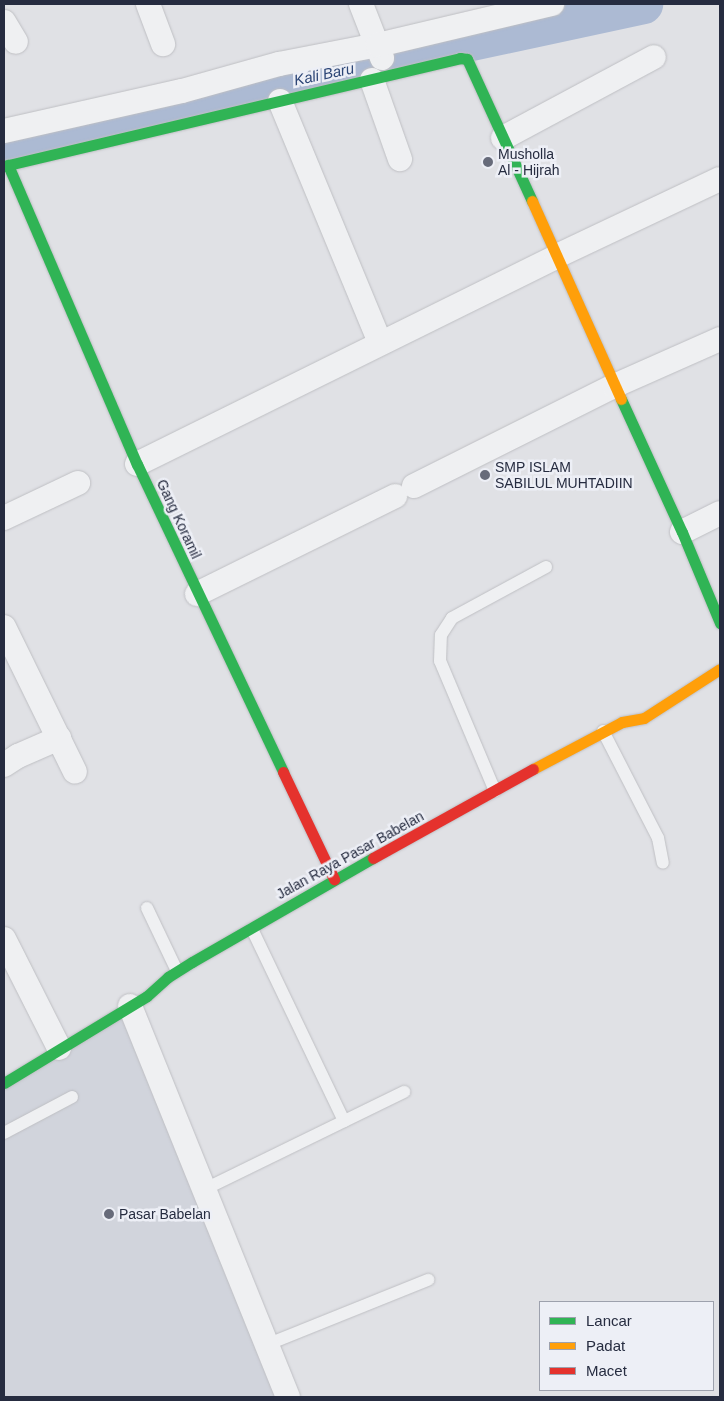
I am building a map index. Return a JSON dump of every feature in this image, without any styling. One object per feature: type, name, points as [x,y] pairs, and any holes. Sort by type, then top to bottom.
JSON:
[{"type":"street","points":[[148,4],[163,44]]},
{"type":"street","points":[[361,4],[381,64],[400,159]]},
{"type":"street","points":[[6,166],[190,119],[280,101],[552,4]]},
{"type":"street","points":[[4,22],[16,42]]},
{"type":"street","points":[[503,138],[654,57]]},
{"type":"street","points":[[4,131],[182,92],[279,64],[381,64],[467,59],[682,532],[720,623]]},
{"type":"street","points":[[182,92],[190,119]]},
{"type":"street","points":[[280,101],[380,344]]},
{"type":"street","name":"Gang Koramil","points":[[6,166],[137,464],[197,594],[334,879]]},
{"type":"street","points":[[137,464],[557,256],[720,179]]},
{"type":"street","points":[[197,594],[614,386],[720,339]]},
{"type":"street","points":[[4,518],[78,482]]},
{"type":"street","points":[[682,532],[720,513]]},
{"type":"street","points":[[4,627],[75,772]]},
{"type":"street","name":"Jalan Raya Pasar Babelan","points":[[7,1081],[147,996],[177,971],[252,929],[334,879],[622,722],[644,718],[720,669]]},
{"type":"street","points":[[4,765],[18,756],[59,738]]},
{"type":"street","points":[[4,940],[59,1048]]},
{"type":"street","points":[[130,1006],[288,1397]]},
{"type":"lane","points":[[495,791],[440,661],[441,635],[452,618],[546,567]]},
{"type":"lane","points":[[603,732],[658,838],[663,863]]},
{"type":"lane","points":[[147,908],[177,971]]},
{"type":"lane","points":[[252,929],[344,1122]]},
{"type":"lane","points":[[4,1068],[7,1081]]},
{"type":"lane","points":[[203,1190],[404,1092]]},
{"type":"lane","points":[[4,1133],[72,1097]]},
{"type":"lane","points":[[266,1344],[428,1280]]},
{"type":"shaded area","name":"Pasar Babelan","points":[[130,1006],[288,1397],[4,1397],[4,1083]]},
{"type":"waterway","name":"Kali Baru","points":[[4,145],[215,96],[643,4]]},
{"type":"traffic: fast","points":[[4,166],[460,58],[467,59],[532,201]]},
{"type":"traffic: fast","points":[[8,165],[137,464],[283,772]]},
{"type":"traffic: fast","points":[[621,399],[682,532],[720,623]]},
{"type":"traffic: fast","points":[[4,1083],[147,996],[168,977],[192,962],[373,858]]},
{"type":"traffic: slow","points":[[532,201],[621,399]]},
{"type":"traffic: slow","points":[[533,769],[622,722],[644,718],[720,669]]},
{"type":"traffic: jam","points":[[373,858],[533,769]]},
{"type":"traffic: jam","points":[[283,772],[334,879]]},
{"type":"place","name":"Musholla Al - Hijrah","points":[[488,162]]},
{"type":"place","name":"SMP ISLAM SABILUL MUHTADIIN","points":[[485,475]]},
{"type":"place","name":"Pasar Babelan","points":[[109,1214]]}]
